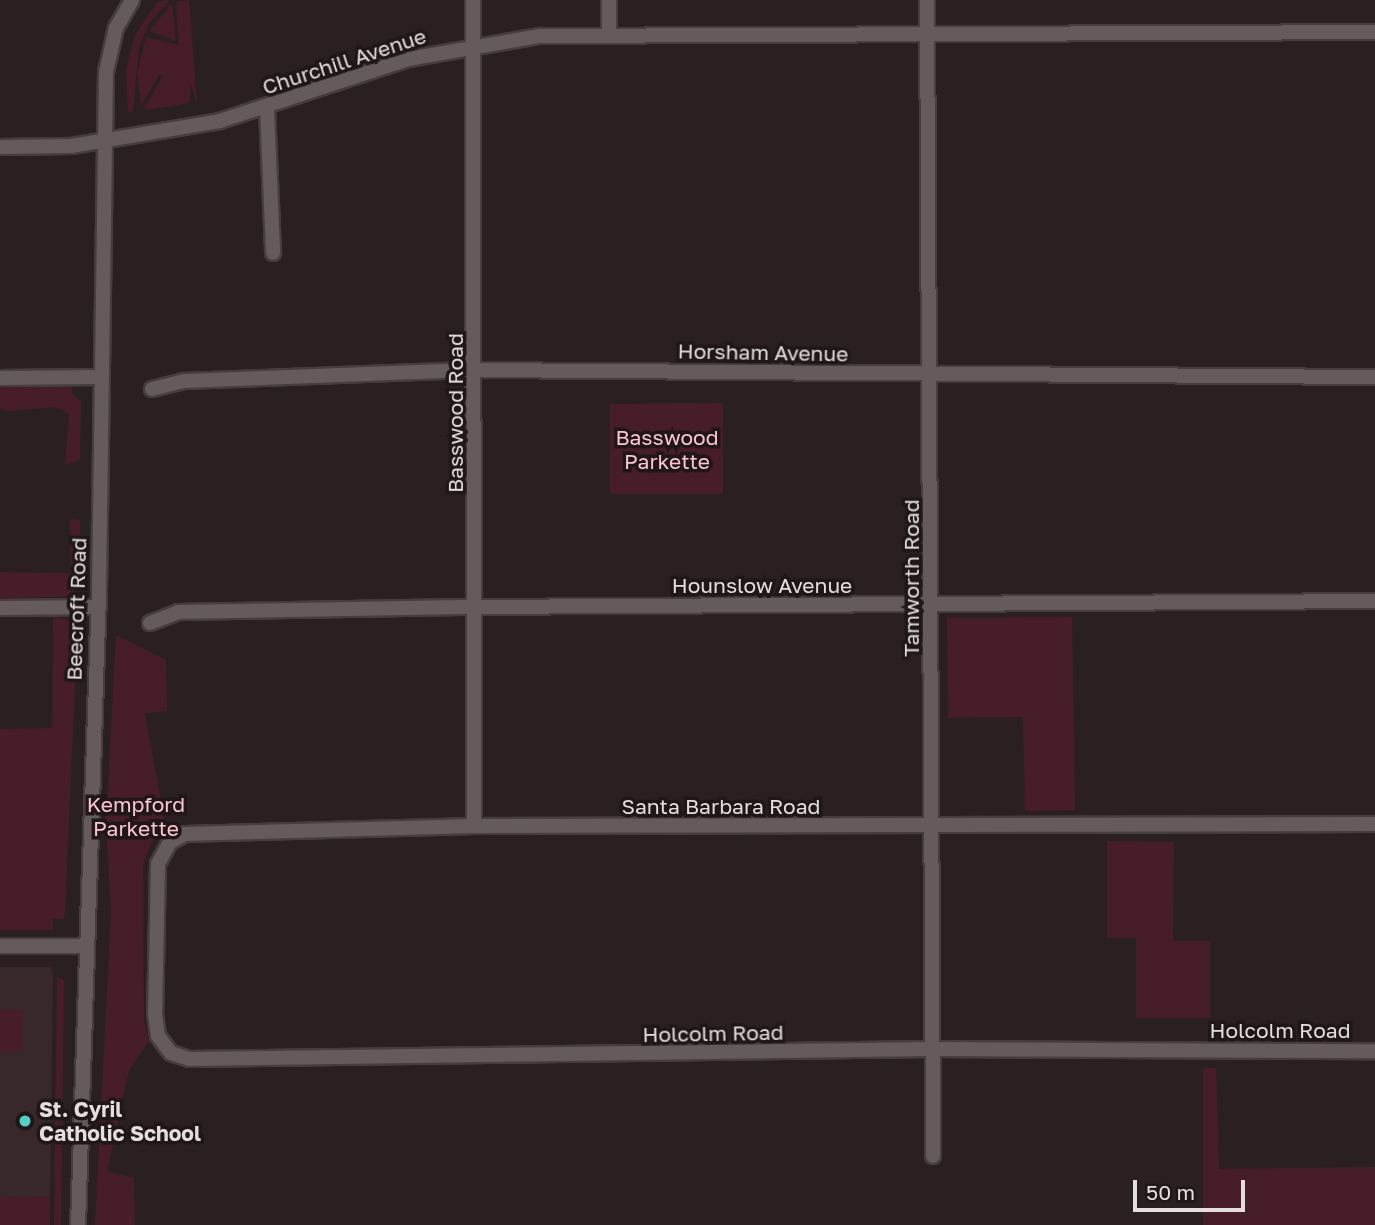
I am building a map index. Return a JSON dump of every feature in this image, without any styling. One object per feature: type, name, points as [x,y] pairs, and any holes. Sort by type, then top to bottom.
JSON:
[{"type":"street","name":"Beecroft Road","points":[[78,1225],[99,607],[108,55],[132,0]]},
{"type":"street","name":"Basswood Road","points":[[473,0],[476,370],[474,826]]},
{"type":"street","points":[[608,0],[609,34]]},
{"type":"street","name":"Tamworth Road","points":[[927,0],[933,605],[930,1049],[933,1156]]},
{"type":"street","name":"Churchill Avenue","points":[[0,147],[71,146],[267,108],[387,65],[473,45],[609,34],[1375,32]]},
{"type":"street","points":[[267,108],[273,253]]},
{"type":"street","name":"Horsham Avenue","points":[[152,389],[185,381],[476,370],[1375,377]]},
{"type":"street","points":[[0,378],[102,377]]},
{"type":"street","name":"Hounslow Avenue","points":[[150,623],[178,612],[476,607],[1375,601]]},
{"type":"street","points":[[0,608],[99,607]]},
{"type":"street","name":"Santa Barbara Road","points":[[157,940],[158,864],[170,842],[185,834],[474,826],[931,828],[1375,824]]},
{"type":"street","name":"Holcolm Road","points":[[157,940],[158,1036],[171,1053],[189,1059],[930,1049],[1375,1051]]},
{"type":"street","points":[[0,946],[86,946]]},
{"type":"shaded area","name":"St. Cyril Catholic School","points":[[0,967],[51,967],[53,973],[50,1196],[0,1197]]},
{"type":"green space","points":[[170,0],[149,24],[139,47],[133,111],[128,113],[126,70],[135,35],[157,2]]},
{"type":"green space","points":[[189,0],[197,105],[191,83],[189,103],[147,110],[144,108],[163,76],[159,75],[141,106],[137,73],[146,37],[179,45],[176,2]]},
{"type":"green space","points":[[172,3],[176,41],[149,31]]},
{"type":"green space","points":[[0,387],[72,387],[72,394],[81,402],[80,460],[65,465],[69,414],[56,407],[7,411],[0,408]]},
{"type":"green space","name":"Basswood Parkette","points":[[723,403],[723,494],[610,494],[610,404]]},
{"type":"green space","points":[[70,519],[80,520],[80,580],[73,596],[0,599],[0,572],[71,573]]},
{"type":"green space","points":[[53,617],[71,620],[77,636],[65,914],[64,919],[53,919],[53,930],[0,930],[0,729],[52,728]]},
{"type":"green space","points":[[1072,617],[1075,810],[1025,811],[1023,717],[948,718],[947,618]]},
{"type":"green space","name":"Kempford Parkette","points":[[116,635],[166,660],[167,711],[145,713],[166,828],[152,841],[143,865],[144,1020],[149,1041],[129,1070],[107,1172],[134,1178],[135,1225],[95,1225],[111,912],[106,823]]},
{"type":"green space","points":[[1107,841],[1174,842],[1173,941],[1210,941],[1210,1018],[1136,1018],[1136,938],[1107,938]]},
{"type":"green space","points":[[57,977],[64,980],[61,1225],[54,1225]]},
{"type":"green space","points":[[0,1010],[23,1010],[23,1051],[0,1051]]},
{"type":"green space","points":[[1203,1068],[1216,1068],[1219,1169],[1375,1167],[1375,1225],[1203,1225]]},
{"type":"green space","points":[[50,1196],[50,1225],[0,1225],[0,1197]]},
{"type":"place","name":"St. Cyril Catholic School","points":[[25,1121]]}]
